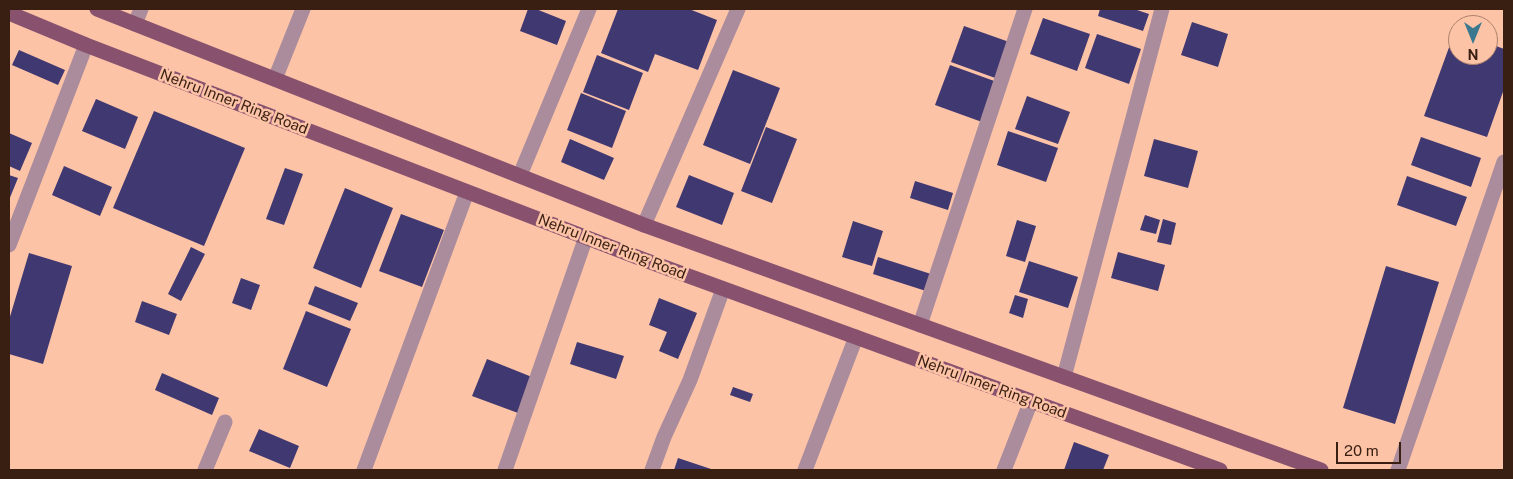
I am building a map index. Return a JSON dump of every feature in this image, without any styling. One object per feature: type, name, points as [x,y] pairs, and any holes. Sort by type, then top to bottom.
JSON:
[{"type":"main road","points":[[97,9],[644,225],[1321,470]]},
{"type":"main road","name":"Nehru Inner Ring Road","points":[[9,13],[86,45],[586,238],[1031,401],[1188,465],[1220,470]]},
{"type":"street","points":[[135,24],[141,9]]},
{"type":"street","points":[[275,79],[303,9]]},
{"type":"street","points":[[520,176],[589,9]]},
{"type":"street","points":[[644,225],[738,9]]},
{"type":"street","points":[[920,325],[1025,9]]},
{"type":"street","points":[[1064,377],[1162,9]]},
{"type":"street","points":[[9,245],[86,45]]},
{"type":"street","points":[[1398,470],[1504,162]]},
{"type":"street","points":[[364,470],[468,192]]},
{"type":"street","points":[[505,470],[586,238]]},
{"type":"street","points":[[652,470],[664,437],[690,380],[723,289]]},
{"type":"street","points":[[805,470],[856,337]]},
{"type":"street","points":[[1004,470],[1031,401]]},
{"type":"street","points":[[205,470],[225,422]]},
{"type":"building","points":[[528,9],[536,9],[566,21],[557,45],[520,31]]},
{"type":"building","points":[[618,9],[689,9],[717,20],[698,70],[655,54],[648,72],[601,53]]},
{"type":"building","points":[[1100,9],[1134,9],[1149,14],[1143,31],[1098,16]]},
{"type":"building","points":[[1043,18],[1090,34],[1077,71],[1030,54]]},
{"type":"building","points":[[1192,22],[1228,34],[1218,67],[1181,55]]},
{"type":"building","points":[[964,26],[1012,43],[998,79],[951,62]]},
{"type":"building","points":[[1097,34],[1141,49],[1129,84],[1085,68]]},
{"type":"building","points":[[1498,47],[1504,49],[1504,89],[1487,137],[1424,116],[1448,50],[1448,65],[1498,65]]},
{"type":"building","points":[[19,50],[65,70],[58,85],[12,65]]},
{"type":"building","points":[[597,55],[643,73],[629,110],[583,92]]},
{"type":"building","points":[[950,65],[997,82],[982,122],[935,105]]},
{"type":"building","points":[[733,70],[780,88],[750,164],[703,145]]},
{"type":"building","points":[[581,93],[626,111],[612,148],[567,130]]},
{"type":"building","points":[[1027,96],[1070,112],[1058,144],[1015,129]]},
{"type":"building","points":[[96,99],[138,117],[125,149],[82,131]]},
{"type":"building","points":[[154,111],[245,148],[204,246],[113,208]]},
{"type":"building","points":[[766,127],[797,139],[772,203],[741,191]]},
{"type":"building","points":[[1008,131],[1058,148],[1046,182],[997,165]]},
{"type":"building","points":[[9,133],[32,143],[20,171],[9,166]]},
{"type":"building","points":[[1421,137],[1481,158],[1471,187],[1411,165]]},
{"type":"building","points":[[570,139],[614,158],[604,180],[561,162]]},
{"type":"building","points":[[1154,139],[1198,151],[1188,188],[1144,176]]},
{"type":"building","points":[[64,166],[112,187],[100,216],[52,195]]},
{"type":"building","points":[[285,168],[303,174],[284,225],[266,219]]},
{"type":"building","points":[[9,175],[18,178],[9,200]]},
{"type":"building","points":[[689,175],[734,193],[722,225],[676,207]]},
{"type":"building","points":[[1407,176],[1467,197],[1456,226],[1397,205]]},
{"type":"building","points":[[915,181],[953,193],[948,210],[910,198]]},
{"type":"building","points":[[345,188],[393,208],[361,288],[313,268]]},
{"type":"building","points":[[401,214],[444,230],[422,287],[379,271]]},
{"type":"building","points":[[1145,215],[1160,220],[1156,234],[1140,230]]},
{"type":"building","points":[[1163,219],[1176,223],[1171,245],[1157,242]]},
{"type":"building","points":[[1017,220],[1036,226],[1025,262],[1006,256]]},
{"type":"building","points":[[853,221],[883,231],[872,266],[842,257]]},
{"type":"building","points":[[191,247],[205,254],[181,301],[168,294]]},
{"type":"building","points":[[1118,252],[1165,265],[1158,291],[1111,278]]},
{"type":"building","points":[[29,253],[72,266],[43,364],[9,354],[9,320]]},
{"type":"building","points":[[878,257],[931,274],[926,291],[873,274]]},
{"type":"building","points":[[1029,261],[1078,277],[1068,308],[1019,292]]},
{"type":"building","points":[[1386,266],[1439,282],[1395,424],[1343,408]]},
{"type":"building","points":[[241,278],[260,285],[251,310],[232,303]]},
{"type":"building","points":[[315,286],[358,303],[350,321],[308,304]]},
{"type":"building","points":[[1015,295],[1028,299],[1023,318],[1009,313]]},
{"type":"building","points":[[659,298],[697,313],[678,359],[659,351],[667,332],[649,325]]},
{"type":"building","points":[[142,301],[177,314],[169,335],[135,322]]},
{"type":"building","points":[[306,311],[351,329],[327,387],[283,369]]},
{"type":"building","points":[[577,342],[624,356],[616,379],[570,364]]},
{"type":"building","points":[[487,359],[532,377],[518,413],[472,396]]},
{"type":"building","points":[[162,373],[219,398],[212,415],[155,390]]},
{"type":"building","points":[[733,387],[753,394],[750,402],[730,395]]},
{"type":"building","points":[[259,429],[299,446],[290,468],[249,451]]},
{"type":"building","points":[[1074,442],[1109,455],[1103,470],[1064,470]]},
{"type":"building","points":[[678,458],[714,470],[674,470]]}]
